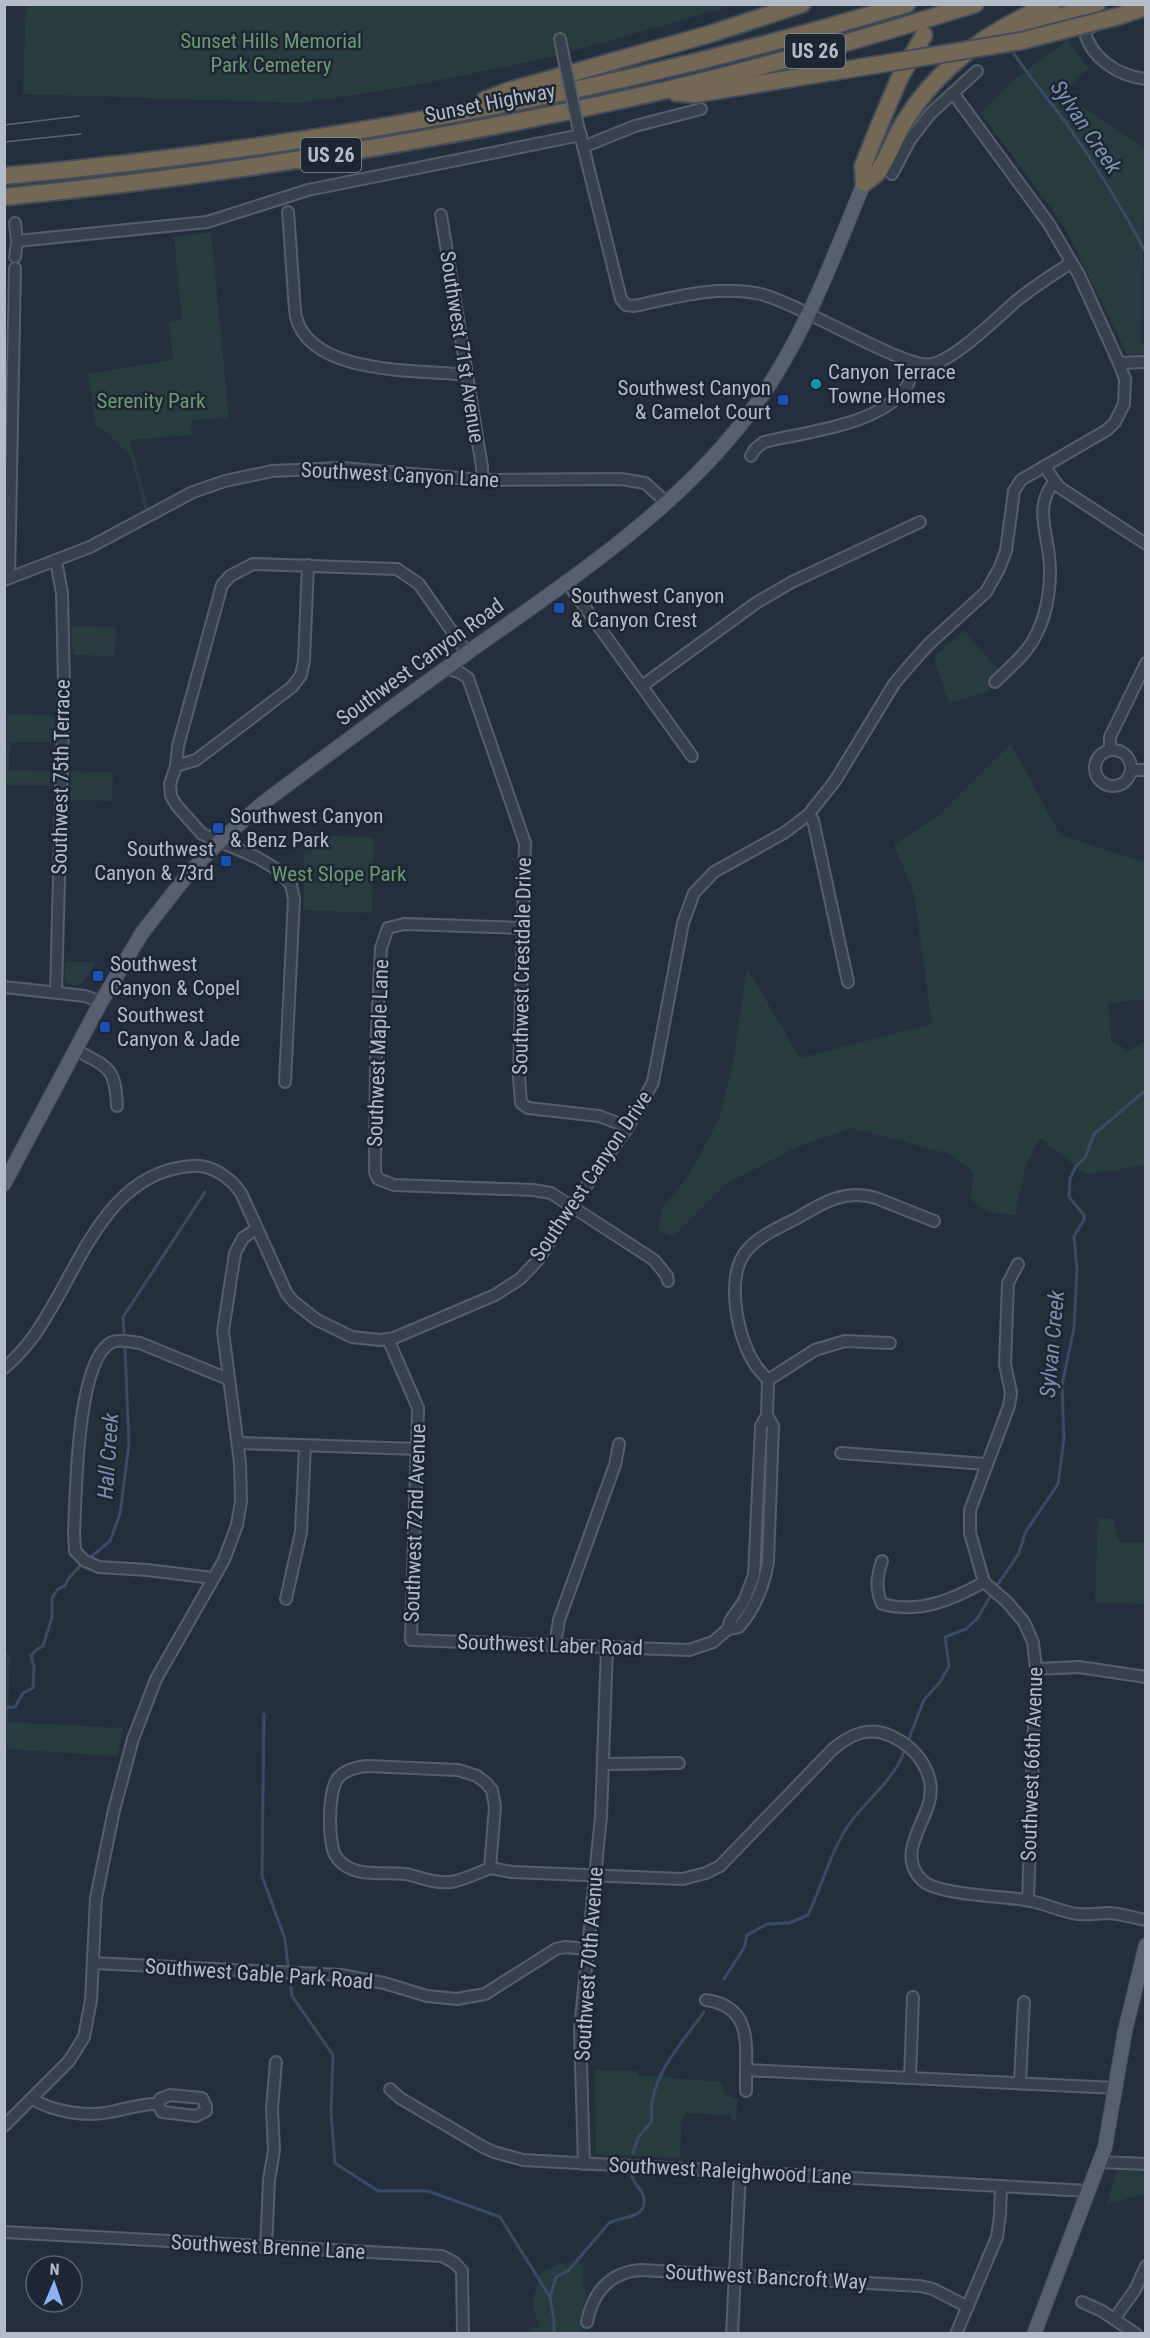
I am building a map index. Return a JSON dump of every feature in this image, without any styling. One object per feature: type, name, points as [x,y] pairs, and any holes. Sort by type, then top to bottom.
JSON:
[{"type":"highway","points":[[451,114],[508,91],[710,34],[802,4]]},
{"type":"highway","name":"Sunset Highway","points":[[4,176],[188,156],[451,114],[631,77],[788,38],[907,4]]},
{"type":"highway","name":"Sunset Highway","points":[[4,197],[173,179],[487,128],[655,92],[762,65],[975,4]]},
{"type":"highway","points":[[864,183],[878,173],[898,132],[915,105],[958,59],[1002,28],[1052,4]]},
{"type":"highway","points":[[958,59],[995,46],[1048,21],[1097,4]]},
{"type":"highway","points":[[655,92],[695,94],[1031,39],[1146,7]]},
{"type":"highway","points":[[864,183],[863,166],[879,126],[900,77],[924,34]]},
{"type":"main road","name":"Southwest Canyon Road","points":[[4,1184],[101,1002],[133,947],[157,912],[188,874],[220,841],[273,796],[624,538],[715,456],[758,402],[780,368],[809,313],[864,183]]},
{"type":"main road","points":[[1034,2334],[1100,2163],[1109,2132],[1125,2031],[1145,1950]]},
{"type":"street","points":[[1095,26],[1084,29],[1087,42],[1095,52],[1120,73],[1146,79]]},
{"type":"street","points":[[560,39],[583,147],[623,304],[634,306],[710,290],[733,290],[768,297],[809,313],[915,363],[927,365],[944,359],[1043,281],[1071,263]]},
{"type":"street","points":[[892,174],[930,114],[977,71]]},
{"type":"street","name":"Southwest Canyon Drive","points":[[4,1368],[31,1340],[90,1239],[123,1197],[147,1179],[178,1167],[195,1166],[217,1172],[236,1187],[287,1294],[317,1320],[352,1337],[388,1339],[493,1296],[520,1279],[538,1260],[572,1206],[628,1126],[653,1082],[683,923],[694,893],[714,872],[768,843],[808,815],[835,781],[894,684],[929,644],[986,592],[1006,551],[1014,491],[1022,480],[1088,442],[1115,422],[1124,404],[1125,387],[1119,363],[1071,263],[1049,224],[953,93]]},
{"type":"street","points":[[583,147],[635,126],[701,109]]},
{"type":"street","points":[[17,241],[207,222],[308,190],[580,130]]},
{"type":"street","points":[[288,212],[296,318],[305,335],[314,343],[344,360],[375,367],[455,374],[466,372]]},
{"type":"street","name":"Southwest 71st Avenue","points":[[441,215],[482,467],[482,480]]},
{"type":"street","points":[[7,579],[17,241],[15,223]]},
{"type":"street","points":[[1119,363],[1146,362]]},
{"type":"street","points":[[751,456],[755,449],[764,442],[871,416],[904,390],[915,363]]},
{"type":"street","points":[[1044,466],[1054,482],[1146,544]]},
{"type":"street","name":"Southwest Canyon Lane","points":[[7,579],[90,547],[193,492],[249,475],[284,470],[326,468],[482,480],[631,480],[650,486],[666,502]]},
{"type":"street","points":[[995,682],[1027,650],[1044,615],[1050,570],[1042,514],[1046,494],[1054,482]]},
{"type":"street","points":[[642,686],[756,603],[792,582],[920,522]]},
{"type":"street","name":"Southwest 75th Terrace","points":[[56,561],[62,593],[64,687],[56,992]]},
{"type":"street","points":[[285,1082],[294,899],[291,885],[287,878],[269,864],[202,834],[171,796],[170,784],[176,766],[178,746],[222,585],[230,576],[253,564],[397,569],[419,584],[467,653]]},
{"type":"street","points":[[176,766],[196,760],[292,687],[301,675],[304,661],[308,565]]},
{"type":"street","points":[[566,580],[693,756]]},
{"type":"street","points":[[1110,750],[1110,737],[1146,663]]},
{"type":"street","name":"Southwest Crestdale Drive","points":[[446,669],[459,672],[468,678],[523,835],[525,853],[519,1077],[521,1103],[528,1108],[599,1116],[628,1126]]},
{"type":"street","points":[[1110,750],[1125,754],[1131,770],[1128,779],[1119,785],[1112,786],[1100,781],[1095,769],[1096,762],[1110,750]]},
{"type":"street","points":[[1131,770],[1146,770]]},
{"type":"street","points":[[808,815],[813,820],[848,982]]},
{"type":"street","name":"Southwest Maple Lane","points":[[523,928],[404,924],[388,928],[381,948],[376,1052],[375,1172],[378,1179],[394,1185],[543,1191],[572,1206]]},
{"type":"street","points":[[4,987],[85,996],[101,1002]]},
{"type":"street","points":[[76,1050],[111,1072],[116,1080],[117,1106]]},
{"type":"street","points":[[890,1343],[845,1341],[816,1350],[768,1380],[749,1354],[738,1318],[736,1272],[739,1262],[750,1246],[825,1201],[847,1195],[867,1195],[934,1221]]},
{"type":"street","points":[[572,1206],[654,1260],[667,1276],[668,1281]]},
{"type":"street","points":[[4,2126],[69,2061],[84,2037],[91,2000],[94,1910],[97,1889],[132,1739],[156,1679],[228,1550],[240,1513],[238,1443],[223,1331],[237,1247],[249,1232],[256,1229]]},
{"type":"street","points":[[882,1561],[876,1592],[882,1604],[897,1608],[923,1607],[955,1598],[984,1582],[970,1533],[970,1510],[1009,1406],[1011,1393],[1005,1364],[1008,1283],[1018,1264]]},
{"type":"street","name":"Southwest 72nd Avenue","points":[[388,1339],[418,1408],[411,1640]]},
{"type":"street","points":[[213,1578],[99,1567],[85,1561],[75,1551],[81,1411],[87,1387],[102,1352],[112,1342],[140,1343],[228,1379]]},
{"type":"street","name":"Southwest Laber Road","points":[[411,1640],[689,1650],[713,1642],[728,1629],[739,1627],[758,1598],[768,1562],[773,1426],[767,1415],[768,1380]]},
{"type":"street","points":[[238,1443],[417,1449]]},
{"type":"street","points":[[555,1645],[559,1620],[615,1465],[619,1444]]},
{"type":"street","points":[[286,1599],[301,1532],[305,1446]]},
{"type":"street","points":[[842,1452],[986,1464]]},
{"type":"street","name":"Southwest 66th Avenue","points":[[984,1582],[1007,1602],[1024,1622],[1033,1642],[1036,1669],[1028,1900]]},
{"type":"street","name":"Southwest 70th Avenue","points":[[584,2164],[580,2029],[596,1875],[603,1764],[606,1647]]},
{"type":"street","points":[[1036,1669],[1079,1667],[1146,1677]]},
{"type":"street","points":[[490,1868],[495,1799],[492,1790],[477,1776],[458,1770],[367,1766],[352,1769],[337,1779],[332,1792],[330,1839],[336,1857],[348,1867],[367,1873],[404,1874],[445,1882],[454,1882],[490,1868],[512,1872],[683,1879],[706,1873],[720,1866],[833,1749],[855,1734],[867,1731],[893,1737],[913,1750],[925,1765],[929,1784],[929,1800],[912,1840],[914,1868],[923,1881],[937,1889],[1028,1900],[1076,1914],[1112,1913],[1146,1920]]},
{"type":"street","points":[[603,1764],[680,1763]]},
{"type":"street","name":"Southwest Gable Park Road","points":[[93,1963],[341,1975],[384,1983],[427,1996],[457,1999],[485,1994],[556,1949],[565,1947],[588,1949]]},
{"type":"street","points":[[910,2078],[913,1997]]},
{"type":"street","points":[[706,2000],[721,2002],[739,2016],[746,2040],[746,2091]]},
{"type":"street","points":[[1020,2082],[1024,2002]]},
{"type":"street","points":[[266,2248],[268,2180],[274,2150],[272,2108],[276,2062]]},
{"type":"street","points":[[746,2070],[1116,2088]]},
{"type":"street","name":"Southwest Raleighwood Lane","points":[[390,2089],[400,2098],[494,2152],[532,2161],[1089,2191]]},
{"type":"street","points":[[32,2099],[58,2109],[86,2113],[109,2112],[158,2104]]},
{"type":"street","points":[[1100,2163],[1146,2164]]},
{"type":"street","points":[[732,2334],[740,2172]]},
{"type":"street","points":[[956,2334],[997,2237],[1001,2186]]},
{"type":"street","name":"Southwest Brenne Lane","points":[[4,2232],[442,2256],[450,2258],[460,2267],[464,2276],[463,2334]]},
{"type":"street","points":[[1115,2318],[1135,2290],[1146,2266]]},
{"type":"street","name":"Southwest Bancroft Way","points":[[587,2322],[593,2301],[601,2288],[614,2276],[641,2270],[920,2286],[933,2289],[968,2307]]},
{"type":"street","points":[[1082,2302],[1115,2318],[1136,2334]]},
{"type":"green space","name":"Sunset Hills Memorial Park Cemetery","points":[[26,5],[734,5],[556,56],[422,84],[301,103],[23,94]]},
{"type":"green space","points":[[1068,40],[1088,68],[1063,94],[1145,149],[1141,343],[1145,344],[1145,355],[1127,354],[1064,226],[981,113],[1017,77]]},
{"type":"green space","name":"Serenity Park","points":[[211,232],[229,419],[223,420],[222,417],[191,421],[192,435],[130,440],[149,509],[145,511],[130,455],[95,423],[88,374],[173,360],[169,322],[182,320],[174,237]]},
{"type":"green space","points":[[71,626],[116,627],[115,656],[73,655]]},
{"type":"green space","points":[[964,630],[1000,672],[992,681],[990,691],[949,703],[934,657]]},
{"type":"green space","points":[[7,714],[55,717],[54,742],[10,742],[9,770],[51,771],[50,786],[5,785]]},
{"type":"green space","points":[[1011,744],[1060,835],[1140,861],[1145,860],[1145,999],[1108,1003],[1111,1040],[1129,1051],[1145,1042],[1145,1165],[1086,1175],[1040,1138],[1026,1164],[1015,1215],[989,1212],[971,1200],[973,1172],[949,1154],[852,1128],[795,1148],[726,1184],[673,1237],[658,1231],[663,1207],[689,1175],[720,1117],[733,1062],[747,968],[800,1058],[932,1024],[914,893],[894,844],[934,819]]},
{"type":"green space","points":[[71,771],[113,772],[112,801],[70,800]]},
{"type":"green space","name":"West Slope Park","points":[[305,834],[374,838],[372,913],[303,910]]},
{"type":"green space","points":[[65,962],[96,962],[84,981],[76,985],[65,981]]},
{"type":"green space","points":[[1098,1518],[1113,1519],[1119,1542],[1145,1543],[1145,1604],[1095,1602]]},
{"type":"green space","points":[[5,1652],[10,1655],[8,1722],[123,1728],[117,1756],[7,1749],[5,1813]]},
{"type":"green space","points":[[595,2070],[638,2071],[638,2075],[721,2082],[725,2094],[737,2100],[736,2120],[731,2120],[731,2115],[686,2113],[686,2117],[682,2118],[680,2158],[596,2154]]},
{"type":"green space","points":[[1117,2170],[1145,2171],[1145,2193],[1106,2205]]},
{"type":"green space","points":[[578,2261],[584,2267],[583,2283],[586,2294],[581,2328],[582,2331],[593,2333],[531,2333],[531,2328],[540,2328],[532,2302],[541,2272],[560,2264]]},
{"type":"waterway","name":"Sylvan Creek","points":[[1014,54],[1086,152],[1146,253]]},
{"type":"waterway","name":"Sylvan Creek","points":[[998,1584],[1019,1553],[1025,1533],[1058,1484],[1064,1439],[1062,1385],[1074,1328],[1077,1270],[1074,1236],[1084,1220],[1084,1215],[1069,1197],[1070,1179],[1076,1166],[1085,1158],[1094,1134],[1146,1090]]},
{"type":"waterway","name":"Hall Creek","points":[[124,1333],[123,1317],[205,1192]]},
{"type":"waterway","name":"Hall Creek","points":[[92,1556],[110,1541],[120,1514],[129,1444],[125,1348]]},
{"type":"waterway","name":"Hall Creek","points":[[4,1708],[15,1707],[23,1693],[33,1688],[34,1667],[31,1656],[43,1646],[52,1617],[52,1598],[58,1589],[65,1586],[80,1566]]},
{"type":"waterway","name":"Sylvan Creek","points":[[909,1738],[924,1700],[940,1682],[949,1666],[945,1637],[966,1629],[977,1619],[990,1597]]},
{"type":"waterway","points":[[264,1714],[262,1876],[285,1939],[288,1966]]},
{"type":"waterway","points":[[724,1979],[744,1948],[747,1935],[767,1924],[789,1923],[808,1915],[842,1836],[855,1817],[893,1773],[904,1752]]},
{"type":"waterway","points":[[290,1981],[292,1996],[333,2055],[331,2113],[335,2163],[378,2191],[428,2191],[500,2217],[550,2297]]},
{"type":"waterway","name":"Sylvan Creek","points":[[633,2153],[638,2138],[652,2121],[654,2091],[660,2077],[676,2049],[704,2012]]},
{"type":"waterway","name":"Sylvan Creek","points":[[554,2334],[550,2297],[556,2277],[569,2270],[609,2223],[633,2216],[642,2209],[643,2195],[631,2174]]},
{"type":"tram line","points":[[4,125],[79,116]]},
{"type":"tram line","points":[[4,142],[81,134]]},
{"type":"place","name":"Canyon Terrace Towne Homes","points":[[816,384]]},
{"type":"place","name":"Southwest Canyon & Camelot Court","points":[[783,400]]},
{"type":"place","name":"Southwest Canyon & Canyon Crest","points":[[559,608]]},
{"type":"place","name":"Southwest Canyon & Benz Park","points":[[218,828]]},
{"type":"place","name":"Southwest Canyon & 73rd","points":[[226,861]]},
{"type":"place","name":"Southwest Canyon & Copel","points":[[98,976]]},
{"type":"place","name":"Southwest Canyon & Jade","points":[[105,1027]]}]
